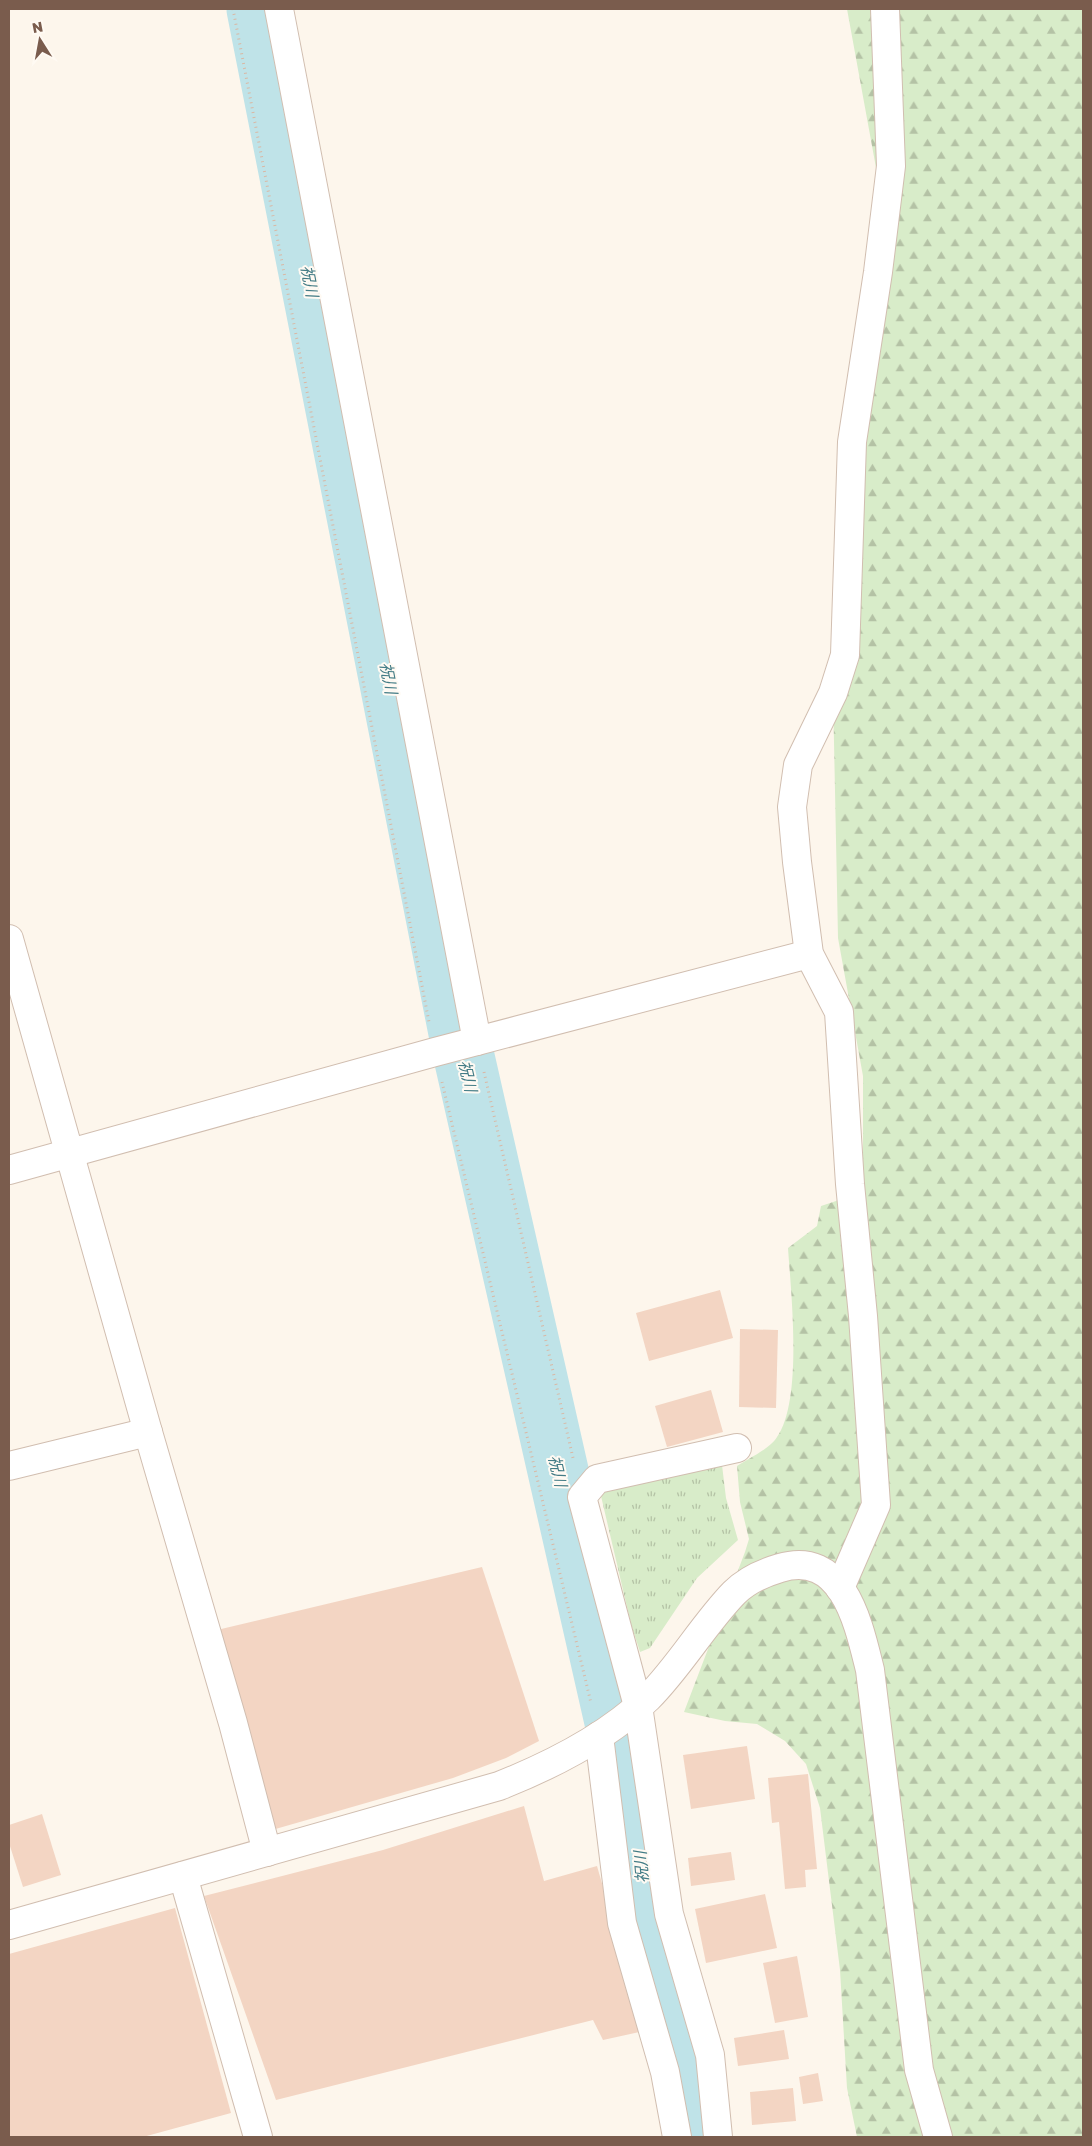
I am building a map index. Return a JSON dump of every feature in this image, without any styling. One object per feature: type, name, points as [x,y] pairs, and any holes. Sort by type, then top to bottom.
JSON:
[{"type":"street","points":[[278,9],[475,1041]]},
{"type":"street","points":[[840,1588],[876,1505],[863,1316],[850,1184],[839,1012],[809,954],[792,807],[798,765],[833,693],[845,655],[852,442],[878,272],[891,166],[885,9]]},
{"type":"street","points":[[9,939],[148,1432],[233,1723],[267,1852]]},
{"type":"street","points":[[9,1170],[475,1041],[809,954]]},
{"type":"street","points":[[9,1466],[148,1432]]},
{"type":"street","points":[[718,2137],[710,2055],[617,1723],[582,1497],[597,1479],[737,1448]]},
{"type":"street","points":[[9,1925],[499,1786],[532,1773],[617,1723],[658,1687],[716,1613],[747,1582],[772,1570],[798,1566],[821,1571],[840,1588],[856,1615],[870,1670],[919,2070],[938,2137]]},
{"type":"street","points":[[617,1723],[622,1923],[665,2072],[677,2137]]},
{"type":"street","points":[[182,1876],[258,2137]]},
{"type":"path","points":[[233,9],[436,1052],[617,1723]]},
{"type":"path","points":[[475,1041],[582,1497]]},
{"type":"green space","points":[[847,9],[1083,9],[1083,2137],[857,2137],[847,2088],[840,1970],[820,1808],[806,1764],[785,1741],[757,1724],[725,1721],[684,1712],[749,1539],[740,1502],[737,1466],[765,1449],[774,1441],[785,1420],[790,1398],[793,1373],[793,1318],[788,1248],[817,1226],[821,1206],[836,1201],[863,1182],[863,1076],[838,938],[833,693],[885,217]]},
{"type":"green space","points":[[737,1448],[722,1465],[726,1498],[738,1540],[697,1578],[650,1648],[640,1652],[631,1624],[597,1479]]},
{"type":"building","points":[[720,1290],[733,1338],[649,1361],[636,1313]]},
{"type":"building","points":[[740,1329],[778,1330],[776,1408],[739,1407]]},
{"type":"building","points":[[711,1390],[723,1432],[667,1447],[655,1406]]},
{"type":"building","points":[[482,1567],[539,1741],[506,1758],[453,1778],[272,1830],[217,1630]]},
{"type":"building","points":[[747,1746],[755,1799],[691,1809],[683,1755]]},
{"type":"building","points":[[808,1774],[817,1869],[805,1870],[806,1887],[785,1889],[779,1822],[772,1823],[768,1778]]},
{"type":"building","points":[[524,1806],[544,1881],[597,1866],[644,2031],[603,2040],[593,2020],[276,2100],[204,1896],[383,1850]]},
{"type":"building","points":[[42,1814],[61,1875],[23,1887],[9,1843],[9,1825]]},
{"type":"building","points":[[731,1852],[735,1880],[691,1886],[688,1858]]},
{"type":"building","points":[[765,1894],[777,1948],[706,1963],[695,1909]]},
{"type":"building","points":[[175,1908],[231,2113],[143,2137],[9,2137],[9,1954]]},
{"type":"building","points":[[797,1956],[808,2017],[775,2023],[763,1963]]},
{"type":"building","points":[[784,2030],[789,2059],[738,2066],[734,2038]]},
{"type":"building","points":[[818,2073],[823,2101],[803,2104],[799,2077]]},
{"type":"building","points":[[793,2088],[796,2121],[752,2125],[750,2092]]},
{"type":"waterway","name":"祝川","points":[[257,9],[462,1048],[623,1757],[639,1846],[645,1923],[688,2058],[695,2137]]}]
